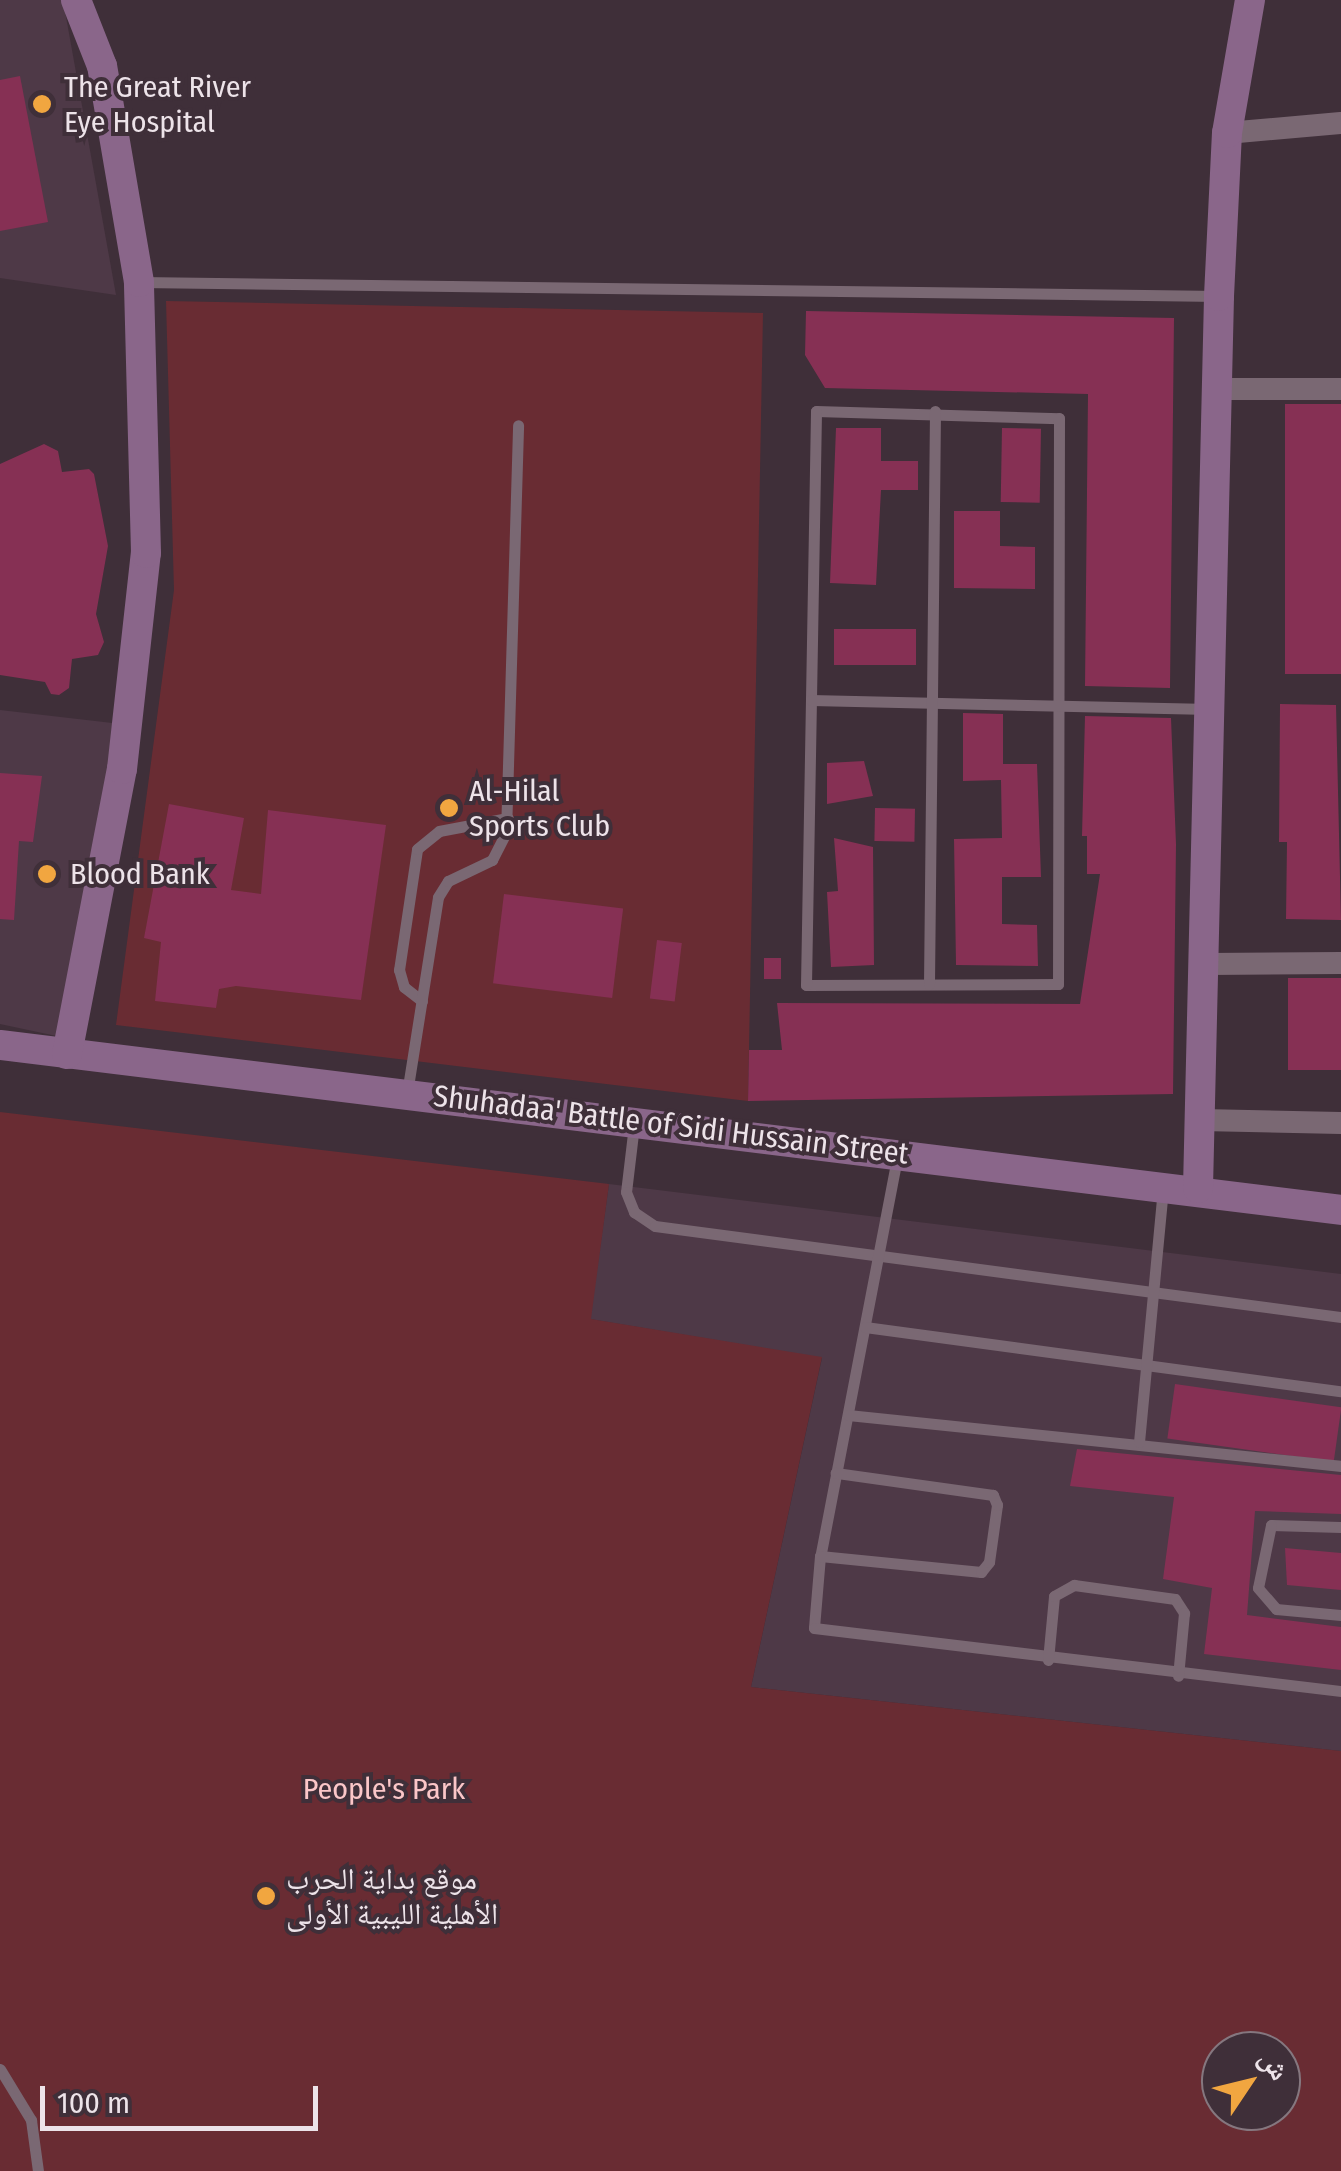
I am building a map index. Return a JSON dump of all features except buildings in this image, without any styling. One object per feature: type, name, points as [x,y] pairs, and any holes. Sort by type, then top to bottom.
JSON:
[{"type":"street","points":[[68,1054],[122,769],[146,553],[139,282],[102,66],[76,0]]},
{"type":"street","points":[[1198,1188],[1208,964],[1219,296],[1227,133],[1250,0]]},
{"type":"street","points":[[1227,133],[1341,122]]},
{"type":"street","points":[[1218,390],[1341,389]]},
{"type":"street","points":[[1208,964],[1341,963]]},
{"type":"street","name":"Shuhadaa' Battle of Sidi Hussain Street","points":[[0,1045],[1198,1188],[1341,1210]]},
{"type":"street","points":[[1201,1120],[1341,1123]]},
{"type":"lane","points":[[139,282],[1219,296]]},
{"type":"lane","points":[[816,411],[935,411],[1059,418],[1058,984],[806,985],[816,411]]},
{"type":"lane","points":[[929,984],[935,411]]},
{"type":"lane","points":[[408,1094],[442,888],[492,860],[508,818],[518,425]]},
{"type":"lane","points":[[811,700],[1214,709]]},
{"type":"lane","points":[[422,1001],[404,987],[399,970],[417,849],[440,831],[508,818]]},
{"type":"lane","points":[[635,1120],[626,1192],[644,1221],[1341,1318]]},
{"type":"lane","points":[[898,1153],[810,1616],[822,1633],[1178,1676],[1341,1690]]},
{"type":"lane","points":[[1139,1442],[1164,1184]]},
{"type":"lane","points":[[865,1328],[1341,1391]]},
{"type":"lane","points":[[848,1415],[1139,1442],[1341,1466]]},
{"type":"lane","points":[[820,1556],[981,1572],[989,1562],[997,1505],[993,1495],[836,1473]]},
{"type":"lane","points":[[1341,1527],[1271,1525],[1258,1588],[1276,1608],[1341,1615]]},
{"type":"lane","points":[[1048,1660],[1054,1596],[1074,1584],[1175,1599],[1184,1614],[1178,1676]]},
{"type":"lane","points":[[0,2069],[32,2120],[38,2171]]},
{"type":"shaded area","name":"The Great River Eye Hospital","points":[[0,0],[63,0],[116,295],[0,278]]},
{"type":"shaded area","name":"Blood Bank","points":[[0,710],[121,724],[66,1038],[0,1024]]},
{"type":"shaded area","points":[[609,1184],[1341,1274],[1341,1751],[751,1687],[822,1358],[590,1319]]},
{"type":"green space","name":"Al-Hilal Sports Club","points":[[166,301],[763,313],[748,1101],[116,1025],[174,590]]},
{"type":"green space","name":"People's Park","points":[[0,1112],[609,1184],[591,1319],[822,1357],[751,1687],[1341,1751],[1341,2171],[0,2171]]},
{"type":"place","name":"The Great River Eye Hospital","points":[[42,104]]},
{"type":"place","name":"Al-Hilal Sports Club","points":[[449,808]]},
{"type":"place","name":"Blood Bank","points":[[47,874]]},
{"type":"place","name":"موقع بداية الحرب الأهلية الليبية الأولى","points":[[266,1896]]}]
